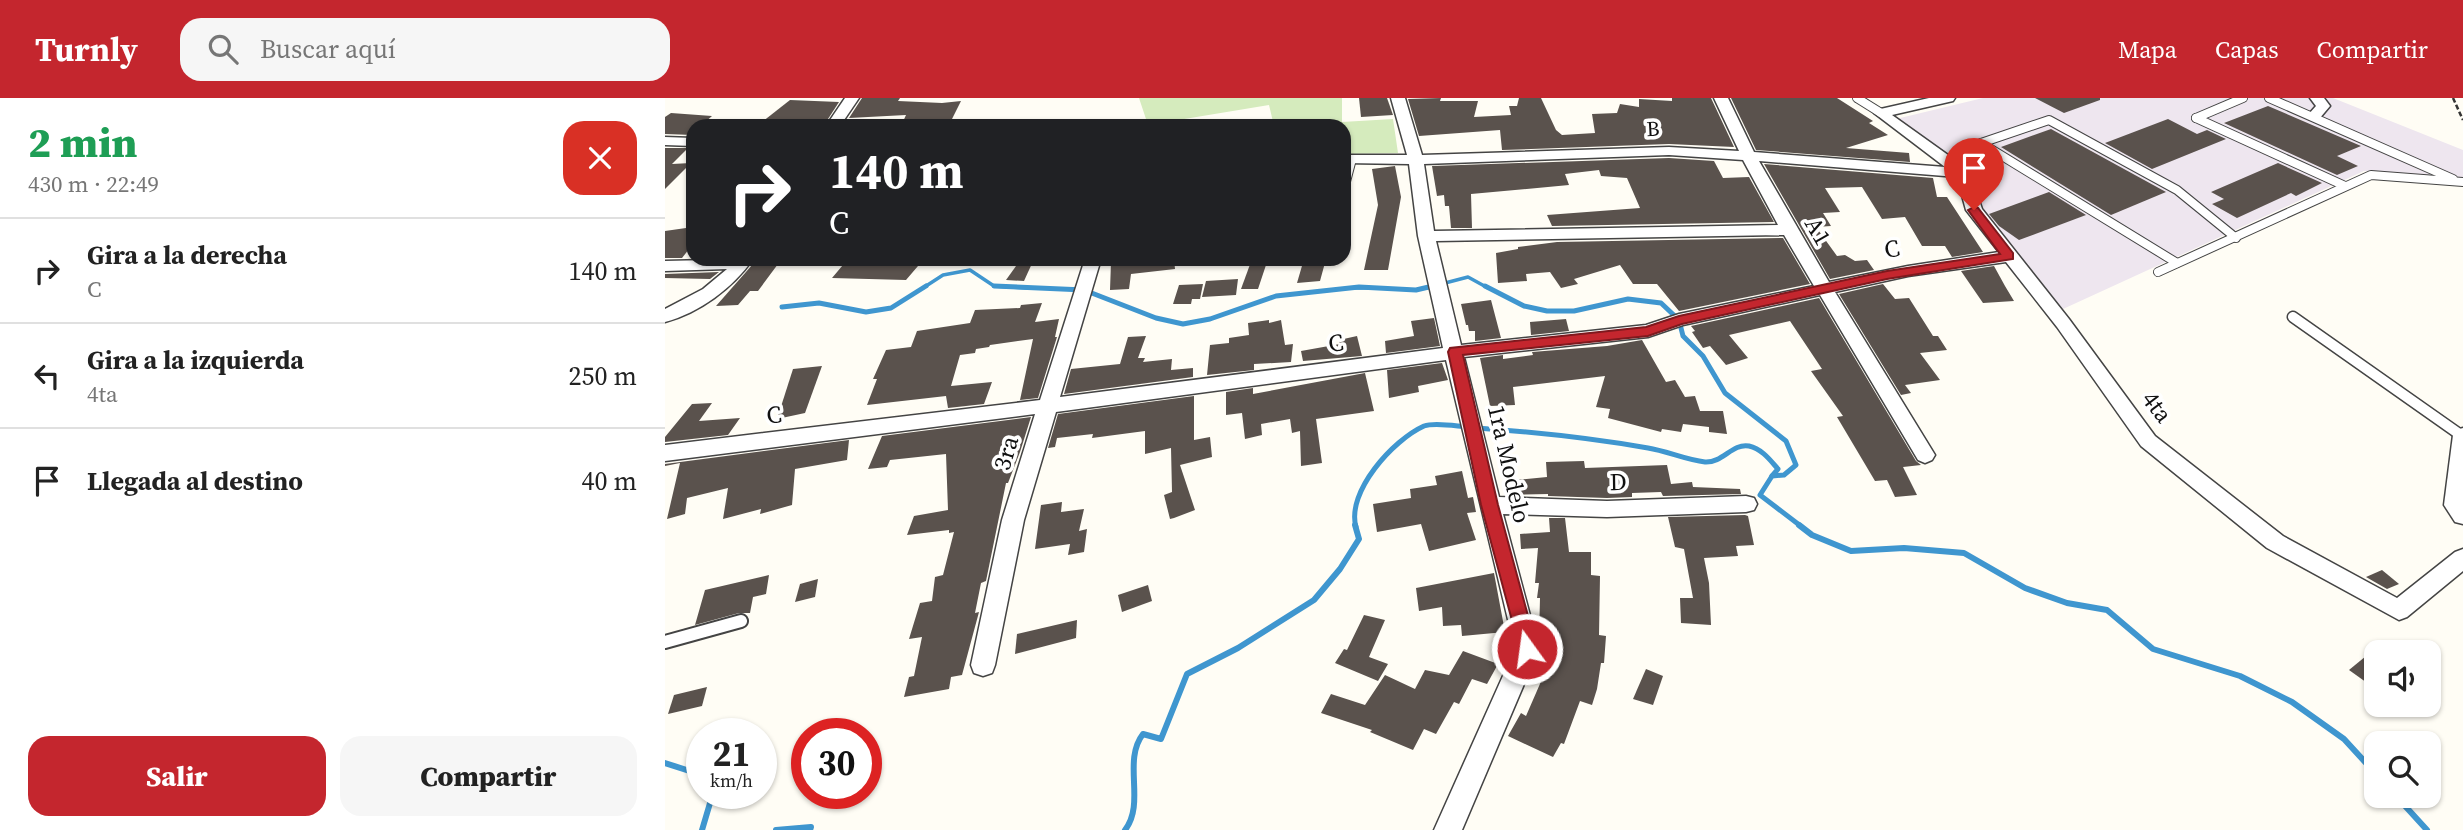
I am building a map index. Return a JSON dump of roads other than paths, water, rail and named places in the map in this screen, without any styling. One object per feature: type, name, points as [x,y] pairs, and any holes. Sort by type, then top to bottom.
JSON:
[{"type":"street","points":[[838,119],[852,98]]},
{"type":"street","name":"1ra Modelo","points":[[1398,98],[1416,160],[1426,236],[1527,649],[1448,830]]},
{"type":"street","name":"A1","points":[[1721,98],[1748,155],[1789,230],[1926,455]]},
{"type":"street","points":[[1881,113],[1948,98]]},
{"type":"street","points":[[2314,116],[2323,106],[2317,98]]},
{"type":"street","points":[[1881,113],[1963,173]]},
{"type":"street","points":[[665,141],[686,142]]},
{"type":"street","name":"B","points":[[1351,159],[1416,160],[1669,151],[1963,173]]},
{"type":"street","name":"4ta","points":[[1963,173],[1974,210],[2063,323],[2148,442],[2276,542],[2399,610],[2463,558]]},
{"type":"street","points":[[1426,236],[1534,239],[1637,233],[1789,230]]},
{"type":"street","name":"C","points":[[665,453],[1455,352],[1648,331],[1679,320],[1908,271],[2009,256]]},
{"type":"street","points":[[665,266],[686,265]]},
{"type":"street","points":[[665,316],[697,302],[725,283],[740,266]]},
{"type":"street","name":"3ra","points":[[983,665],[1013,520],[1091,266]]},
{"type":"street","points":[[2462,436],[2455,505],[2463,516]]},
{"type":"street","name":"D","points":[[1490,505],[1607,509],[1747,505]]},
{"type":"lane","points":[[1857,98],[1881,113]]},
{"type":"lane","points":[[2243,98],[2196,118],[2345,186]]},
{"type":"lane","points":[[2269,98],[2461,182]]},
{"type":"lane","points":[[2177,263],[1981,143],[2049,120],[2177,190],[2237,238]]},
{"type":"lane","points":[[2158,272],[2371,175],[2461,182]]},
{"type":"lane","points":[[2293,317],[2354,357],[2412,403],[2462,436]]},
{"type":"lane","points":[[665,642],[741,621]]},
{"type":"waterway","points":[[923,288],[943,275],[970,270],[994,286]]},
{"type":"waterway","points":[[1426,288],[1468,277],[1488,288]]},
{"type":"waterway","points":[[782,307],[819,303],[866,312],[891,308],[926,286]]},
{"type":"waterway","points":[[994,286],[1084,290],[1156,318],[1183,324],[1210,319],[1276,296],[1359,287],[1416,290],[1433,286]]},
{"type":"waterway","points":[[994,286],[1028,288]]},
{"type":"waterway","points":[[1485,286],[1524,306],[1547,311],[1574,311],[1628,299],[1661,303],[1679,320],[1683,336],[1703,356],[1725,393],[1786,441],[1796,465],[1784,475],[1772,476]]},
{"type":"waterway","points":[[1354,288],[1369,288]]},
{"type":"waterway","points":[[1356,527],[1358,498],[1365,483],[1386,455],[1399,443],[1424,426],[1439,424],[1467,427]]},
{"type":"waterway","points":[[1477,428],[1605,441],[1655,449],[1705,462],[1717,460],[1737,447],[1749,446],[1762,452],[1778,469],[1772,476]]},
{"type":"waterway","points":[[1772,476],[1760,495],[1802,527]]},
{"type":"waterway","points":[[1125,830],[1134,807],[1134,757],[1137,745],[1143,734],[1161,739],[1187,674],[1238,648],[1314,600],[1340,569],[1359,539],[1355,525]]},
{"type":"waterway","points":[[1799,525],[1812,535],[1851,551],[1904,548],[1964,553],[2025,588],[2067,603],[2107,610],[2153,649],[2240,676],[2292,702],[2344,739],[2364,761]]},
{"type":"waterway","points":[[665,763],[686,770]]},
{"type":"waterway","points":[[2407,808],[2427,830]]},
{"type":"waterway","points":[[702,830],[708,809]]},
{"type":"waterway","points":[[776,830],[811,827],[810,830]]}]
